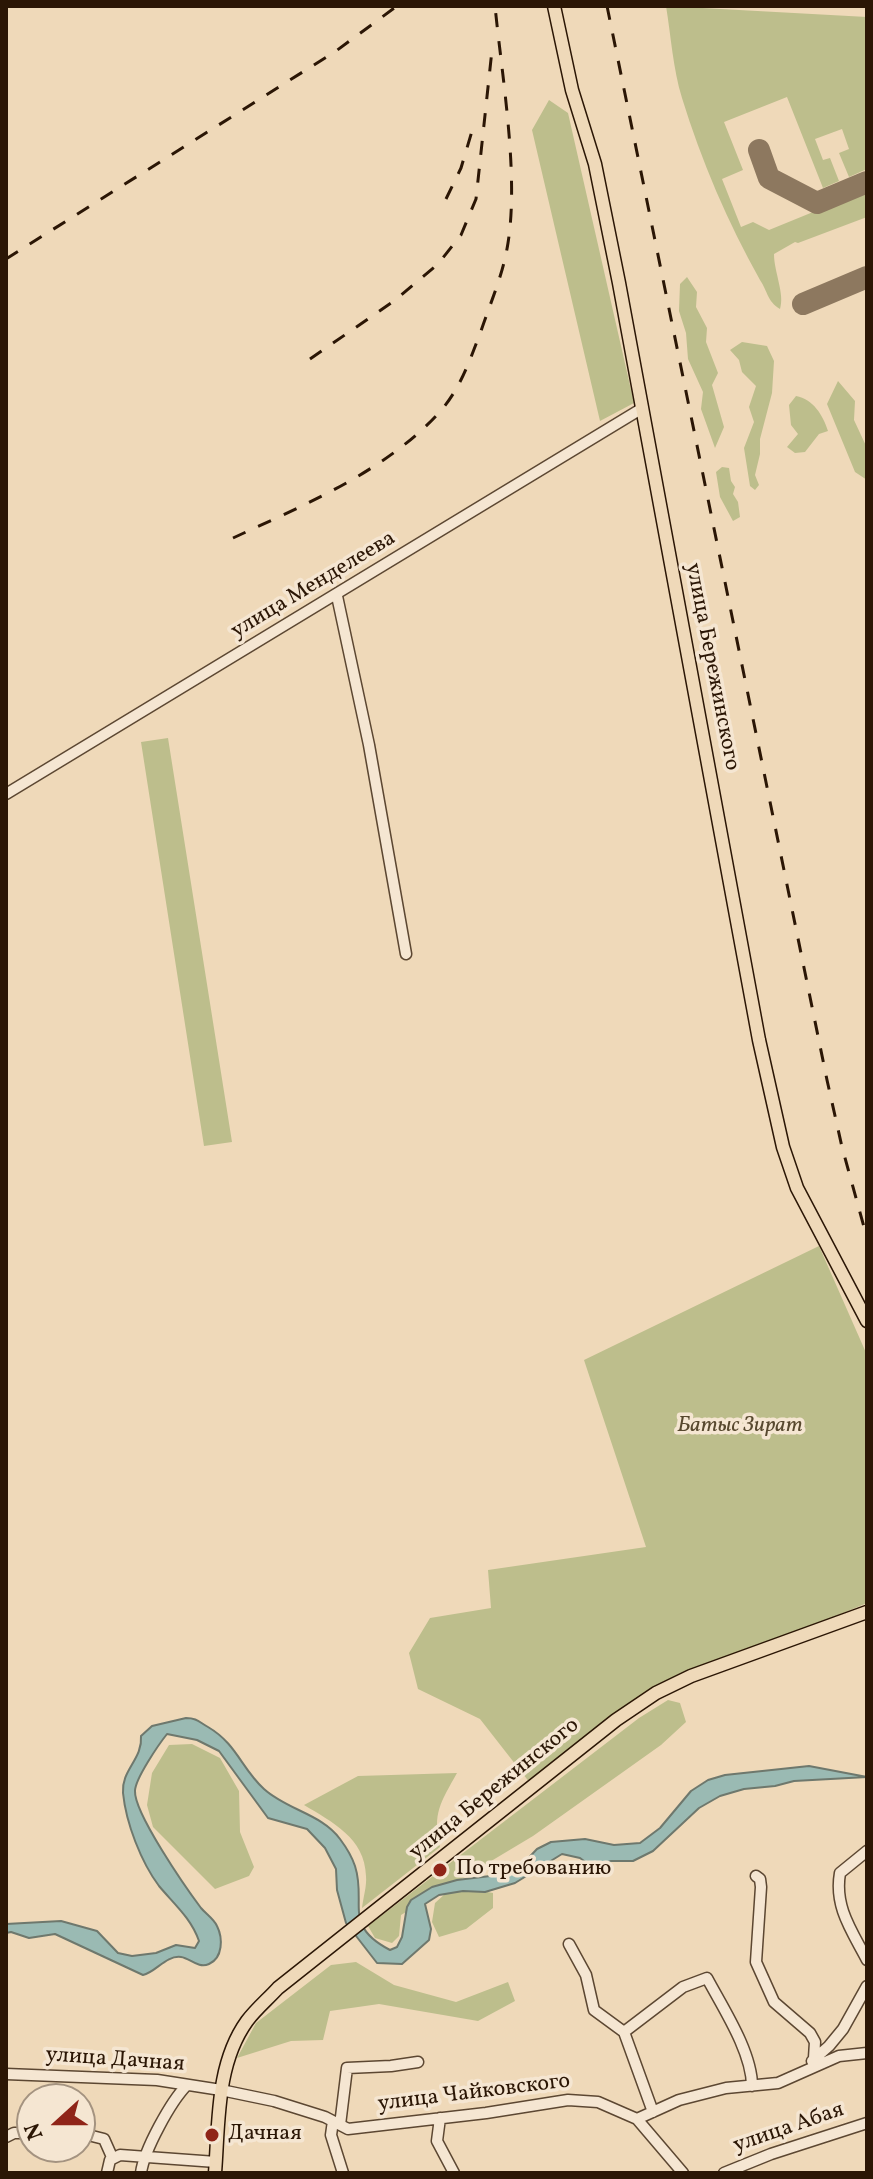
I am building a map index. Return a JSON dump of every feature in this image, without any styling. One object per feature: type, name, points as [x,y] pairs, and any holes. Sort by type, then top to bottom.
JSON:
[{"type":"main road","name":"улица Бережинского","points":[[554,6],[572,90],[597,174],[759,1040],[783,1147],[797,1188],[867,1321]]},
{"type":"main road","name":"улица Бережинского","points":[[216,2168],[221,2090],[229,2057],[247,2021],[278,1988],[616,1720],[656,1693],[691,1676],[867,1612]]},
{"type":"street","name":"улица Менделеева","points":[[6,794],[641,409]]},
{"type":"street","points":[[337,596],[369,745],[406,954]]},
{"type":"street","points":[[867,1851],[840,1873],[837,1889],[840,1909],[867,1960]]},
{"type":"street","points":[[756,1876],[760,1879],[761,1887],[756,1962],[774,2002],[810,2033],[815,2042],[814,2058]]},
{"type":"street","points":[[569,1944],[586,1975],[594,2010],[624,2032],[653,2112]]},
{"type":"street","points":[[624,2032],[683,1987],[707,1978],[743,2049],[752,2072],[752,2086]]},
{"type":"street","points":[[806,2070],[843,2029],[867,1986]]},
{"type":"street","points":[[683,2173],[637,2119],[679,2100],[726,2088],[778,2083],[839,2056],[867,2053]]},
{"type":"street","points":[[343,2173],[331,2135],[347,2068],[418,2062]]},
{"type":"street","name":"улица Дачная","points":[[6,2074],[157,2080],[221,2090]]},
{"type":"street","points":[[141,2173],[143,2156],[174,2098],[187,2085]]},
{"type":"street","name":"улица Чайковского","points":[[221,2090],[274,2101],[348,2129],[568,2100],[598,2102],[637,2119]]},
{"type":"street","points":[[440,2118],[437,2141],[454,2173]]},
{"type":"street","name":"улица Абая","points":[[724,2173],[771,2154],[867,2123]]},
{"type":"street","points":[[96,2137],[104,2139],[112,2157],[107,2173]]},
{"type":"street","points":[[112,2157],[143,2156],[216,2168]]},
{"type":"green space","points":[[666,6],[867,17],[867,169],[849,177],[839,153],[849,149],[842,129],[815,139],[823,160],[830,158],[839,181],[823,188],[787,97],[724,122],[743,170],[722,179],[741,227],[753,222],[769,230],[867,190],[867,217],[795,242],[774,254],[780,309],[770,299],[737,236],[698,145],[679,87]]},
{"type":"green space","points":[[549,100],[568,113],[634,403],[600,421],[532,130]]},
{"type":"green space","points":[[687,277],[697,292],[696,307],[707,328],[706,342],[718,373],[712,385],[724,427],[715,448],[701,409],[703,392],[688,359],[686,333],[679,311],[680,284]]},
{"type":"green space","points":[[742,342],[767,346],[774,361],[772,393],[760,439],[755,475],[759,485],[755,490],[750,486],[744,448],[754,422],[749,407],[756,386],[742,372],[739,360],[730,350]]},
{"type":"green space","points":[[838,381],[855,401],[854,420],[867,448],[867,480],[855,472],[827,404]]},
{"type":"green space","points":[[796,396],[807,400],[816,409],[828,431],[819,434],[805,452],[795,453],[787,447],[798,434],[791,425],[789,405]]},
{"type":"green space","points":[[722,467],[729,468],[735,487],[733,494],[738,502],[740,517],[733,521],[720,497],[716,472]]},
{"type":"green space","points":[[168,738],[232,1142],[204,1146],[141,742]]},
{"type":"green space","name":"Батыс Зират","points":[[819,1246],[867,1355],[867,1603],[638,1699],[530,1783],[480,1719],[418,1689],[409,1653],[430,1618],[491,1608],[488,1570],[646,1547],[584,1360]]},
{"type":"green space","points":[[668,1700],[680,1703],[686,1722],[661,1745],[533,1836],[401,1915],[399,1936],[392,1943],[375,1938],[368,1926],[639,1718]]},
{"type":"green space","points":[[192,1744],[220,1758],[239,1791],[240,1832],[254,1867],[249,1876],[215,1889],[153,1827],[147,1805],[152,1773],[169,1745]]},
{"type":"green space","points":[[457,1773],[438,1816],[440,1847],[362,1908],[366,1880],[360,1851],[345,1833],[304,1805],[358,1776]]},
{"type":"green space","points":[[472,1889],[493,1893],[493,1908],[466,1929],[439,1937],[432,1922],[435,1903],[446,1893]]},
{"type":"green space","points":[[356,1962],[394,1985],[456,2002],[508,1982],[515,2001],[478,2021],[379,2004],[330,2011],[323,2040],[291,2041],[237,2058],[256,2023],[331,1965]]},
{"type":"water","points":[[186,1718],[198,1721],[226,1741],[250,1773],[273,1796],[333,1831],[355,1866],[361,1922],[375,1941],[390,1950],[397,1947],[402,1937],[411,1900],[432,1887],[457,1880],[507,1874],[517,1870],[537,1849],[551,1842],[585,1839],[614,1845],[640,1843],[660,1828],[691,1791],[708,1780],[725,1775],[809,1766],[867,1777],[794,1781],[744,1789],[720,1796],[699,1808],[653,1851],[633,1861],[611,1861],[597,1866],[562,1854],[515,1883],[485,1892],[463,1891],[439,1895],[425,1904],[431,1929],[429,1940],[402,1964],[377,1963],[346,1923],[337,1890],[336,1869],[325,1848],[307,1829],[268,1818],[219,1751],[197,1740],[167,1734],[139,1778],[135,1791],[137,1802],[173,1868],[217,1926],[221,1942],[214,1961],[205,1965],[176,1957],[143,1975],[55,1934],[29,1938],[6,1933],[6,1924],[61,1921],[97,1931],[118,1953],[132,1956],[156,1953],[176,1945],[195,1948],[199,1941],[191,1925],[159,1886],[140,1854],[127,1817],[123,1793],[125,1778],[139,1751],[141,1736],[152,1726]]},
{"type":"taxiway","points":[[759,150],[769,178],[817,203],[867,182]]},
{"type":"taxiway","points":[[803,304],[867,277]]},
{"type":"railway","points":[[6,259],[336,51],[397,6]]},
{"type":"railway","points":[[233,538],[340,486],[391,455],[436,416],[463,376],[500,277],[511,216],[511,156],[495,6]]},
{"type":"railway","points":[[607,6],[827,1080],[867,1238]]},
{"type":"railway","points":[[310,359],[394,301],[438,264],[461,235],[476,199],[492,50]]},
{"type":"railway","points":[[446,199],[461,168],[475,121]]},
{"type":"place","name":"По требованию","points":[[440,1870]]},
{"type":"place","name":"Дачная","points":[[212,2135]]}]
